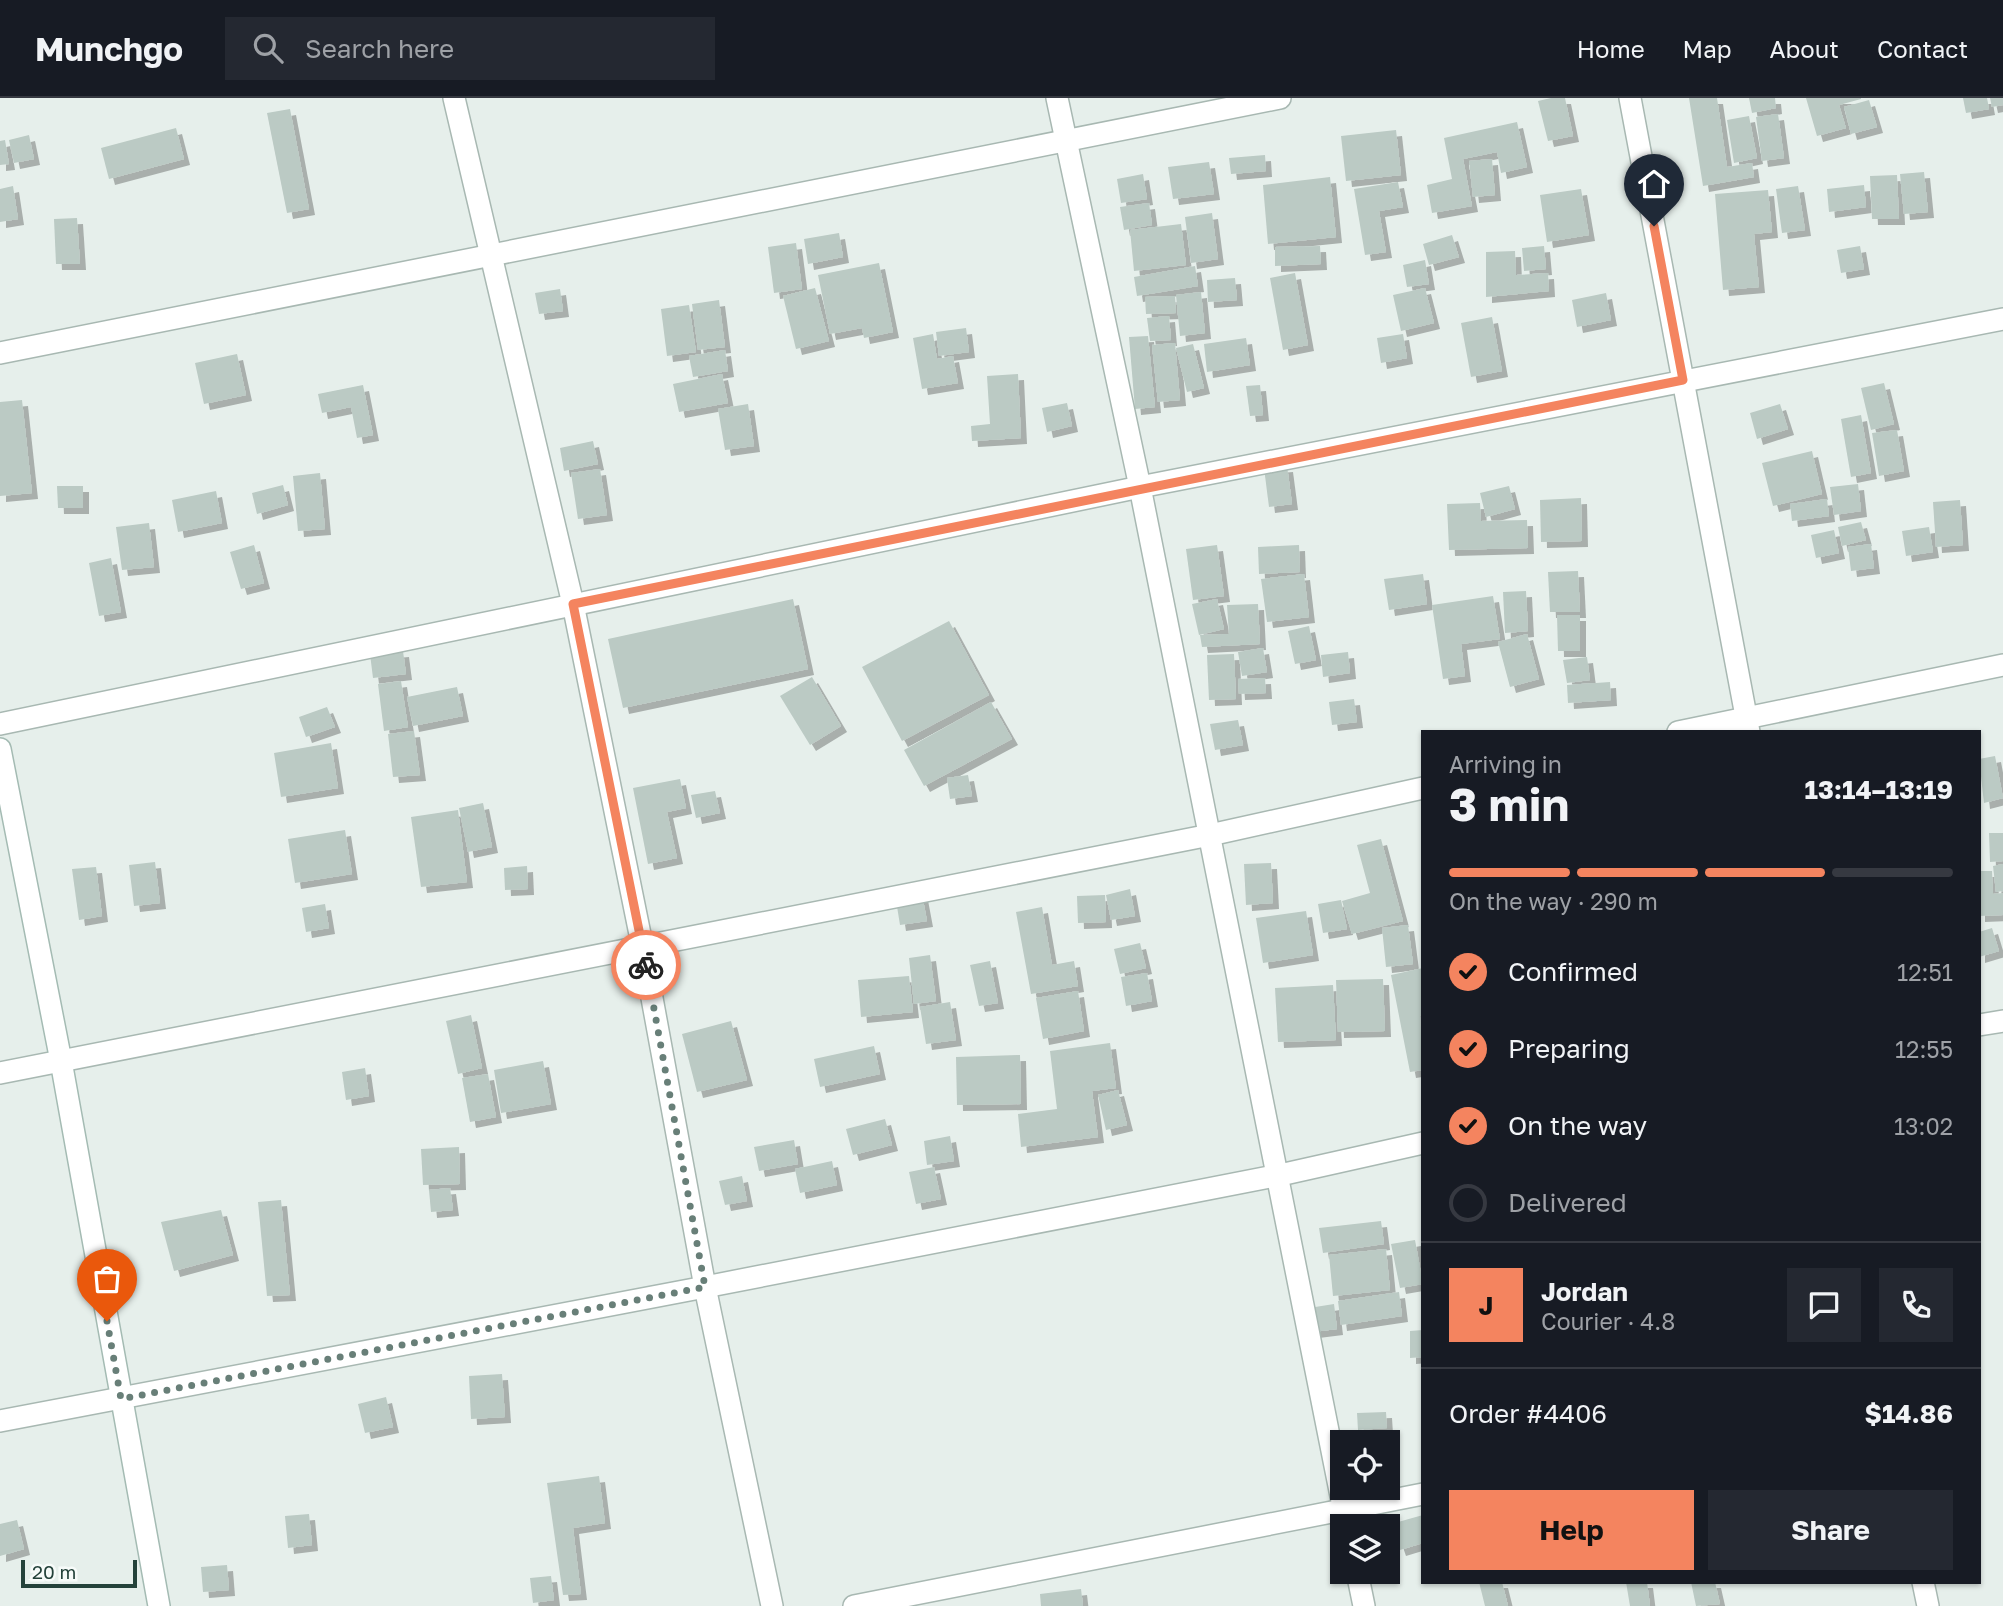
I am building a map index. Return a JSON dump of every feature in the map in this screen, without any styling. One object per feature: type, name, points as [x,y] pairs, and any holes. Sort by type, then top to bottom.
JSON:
[{"type":"street","points":[[454,98],[573,604],[643,948],[705,1287],[772,1606]]},
{"type":"street","points":[[1057,98],[1140,487],[1280,1175],[1345,1514]]},
{"type":"street","points":[[0,352],[1280,98]]},
{"type":"street","points":[[1630,98],[1748,724]]},
{"type":"street","points":[[0,724],[1140,487],[2003,318]]},
{"type":"street","points":[[1696,730],[1748,724],[2003,665]]},
{"type":"street","points":[[0,748],[61,1061],[159,1606]]},
{"type":"street","points":[[0,1073],[1210,835],[1421,788]]},
{"type":"street","points":[[1981,1025],[2003,1021]]},
{"type":"street","points":[[0,1422],[1280,1175],[1421,1143]]},
{"type":"street","points":[[1361,1514],[1421,1495]]},
{"type":"street","points":[[853,1606],[1330,1522]]},
{"type":"street","points":[[1359,1584],[1364,1606]]},
{"type":"street","points":[[1923,1584],[1928,1606]]},
{"type":"building","points":[[1565,98],[1573,136],[1548,141],[1538,101]]},
{"type":"building","points":[[1689,98],[1717,98],[1727,167],[1752,163],[1754,177],[1703,186]]},
{"type":"building","points":[[1749,98],[1775,98],[1776,108],[1752,113]]},
{"type":"building","points":[[1806,98],[1861,99],[1839,105],[1846,128],[1817,136]]},
{"type":"building","points":[[1963,98],[1987,98],[1989,109],[1966,113]]},
{"type":"building","points":[[1990,98],[2003,98],[2003,105],[1992,107]]},
{"type":"building","points":[[1869,100],[1877,127],[1851,134],[1844,107]]},
{"type":"building","points":[[290,109],[309,209],[287,213],[267,113]]},
{"type":"building","points":[[1778,114],[1784,158],[1762,161],[1756,117]]},
{"type":"building","points":[[1749,116],[1757,158],[1734,163],[1727,120]]},
{"type":"building","points":[[1517,122],[1527,167],[1501,173],[1497,152],[1463,159],[1472,206],[1432,213],[1427,185],[1452,179],[1444,138]]},
{"type":"building","points":[[176,128],[184,159],[109,179],[101,148]]},
{"type":"building","points":[[1396,130],[1401,175],[1346,181],[1341,136]]},
{"type":"building","points":[[29,135],[34,159],[14,163],[9,140]]},
{"type":"building","points":[[5,140],[9,164],[0,165],[0,141]]},
{"type":"building","points":[[1265,155],[1266,171],[1231,174],[1229,158]]},
{"type":"building","points":[[1492,159],[1495,195],[1473,197],[1469,161]]},
{"type":"building","points":[[1209,162],[1214,194],[1173,199],[1168,167]]},
{"type":"building","points":[[1924,172],[1928,212],[1904,214],[1900,174]]},
{"type":"building","points":[[1143,174],[1147,199],[1121,203],[1117,179]]},
{"type":"building","points":[[1897,175],[1899,219],[1872,219],[1870,176]]},
{"type":"building","points":[[1330,177],[1336,237],[1268,244],[1263,185]]},
{"type":"building","points":[[1398,182],[1403,207],[1379,211],[1386,252],[1365,255],[1354,189]]},
{"type":"building","points":[[1864,185],[1866,207],[1829,212],[1827,189]]},
{"type":"building","points":[[13,186],[18,219],[0,222],[0,189]]},
{"type":"building","points":[[1798,186],[1805,230],[1782,233],[1776,189]]},
{"type":"building","points":[[1581,189],[1589,235],[1547,242],[1540,195]]},
{"type":"building","points":[[1768,190],[1772,232],[1754,234],[1759,287],[1723,290],[1715,194]]},
{"type":"building","points":[[1149,203],[1152,225],[1124,230],[1120,207]]},
{"type":"building","points":[[1212,213],[1218,259],[1191,263],[1185,217]]},
{"type":"building","points":[[77,218],[80,264],[56,264],[54,219]]},
{"type":"building","points":[[1181,224],[1186,265],[1134,271],[1130,230]]},
{"type":"building","points":[[839,233],[843,257],[808,264],[804,239]]},
{"type":"building","points":[[1452,235],[1459,257],[1429,265],[1423,244]]},
{"type":"building","points":[[796,243],[802,289],[774,293],[768,247]]},
{"type":"building","points":[[1320,246],[1321,264],[1275,266],[1275,247]]},
{"type":"building","points":[[1544,246],[1546,269],[1524,271],[1522,248]]},
{"type":"building","points":[[1860,246],[1864,269],[1841,273],[1837,250]]},
{"type":"building","points":[[1515,251],[1516,275],[1548,273],[1549,291],[1486,297],[1486,252]]},
{"type":"building","points":[[1425,260],[1429,284],[1407,287],[1403,265]]},
{"type":"building","points":[[879,263],[893,332],[864,338],[862,328],[830,334],[818,275]]},
{"type":"building","points":[[1195,266],[1198,286],[1137,296],[1134,277]]},
{"type":"building","points":[[1295,273],[1308,345],[1283,350],[1270,278]]},
{"type":"building","points":[[1235,278],[1237,300],[1208,302],[1207,280]]},
{"type":"building","points":[[815,288],[829,341],[796,349],[783,296]]},
{"type":"building","points":[[1425,288],[1434,323],[1401,331],[1393,295]]},
{"type":"building","points":[[560,289],[563,311],[539,314],[535,293]]},
{"type":"building","points":[[1201,292],[1205,333],[1180,336],[1176,295]]},
{"type":"building","points":[[1606,293],[1611,320],[1577,327],[1572,300]]},
{"type":"building","points":[[1175,296],[1176,313],[1146,314],[1145,297]]},
{"type":"building","points":[[719,300],[725,347],[698,350],[692,304]]},
{"type":"building","points":[[689,305],[696,352],[667,356],[661,309]]},
{"type":"building","points":[[1169,316],[1171,340],[1150,341],[1147,318]]},
{"type":"building","points":[[1492,317],[1502,371],[1471,377],[1461,323]]},
{"type":"building","points":[[966,328],[969,352],[939,356],[936,332]]},
{"type":"building","points":[[933,334],[937,359],[953,356],[958,383],[922,389],[913,338]]},
{"type":"building","points":[[1403,334],[1407,358],[1381,363],[1377,338]]},
{"type":"building","points":[[1148,336],[1155,407],[1135,409],[1129,337]]},
{"type":"building","points":[[1246,338],[1250,365],[1207,372],[1204,344]]},
{"type":"building","points":[[1175,343],[1180,400],[1158,402],[1152,345]]},
{"type":"building","points":[[1193,344],[1204,388],[1187,392],[1176,348]]},
{"type":"building","points":[[725,350],[728,371],[693,377],[689,356]]},
{"type":"building","points":[[237,354],[246,395],[204,404],[195,363]]},
{"type":"building","points":[[722,374],[728,403],[679,412],[673,384]]},
{"type":"building","points":[[1018,374],[1021,438],[972,441],[971,426],[990,424],[987,376]]},
{"type":"building","points":[[1884,383],[1894,424],[1871,430],[1861,388]]},
{"type":"building","points":[[363,385],[373,435],[357,438],[351,407],[322,413],[318,394]]},
{"type":"building","points":[[1260,385],[1263,415],[1250,416],[1246,386]]},
{"type":"building","points":[[22,400],[32,493],[0,496],[0,402]]},
{"type":"building","points":[[1067,403],[1072,426],[1047,432],[1042,408]]},
{"type":"building","points":[[748,404],[754,446],[725,450],[718,409]]},
{"type":"building","points":[[1780,404],[1788,429],[1757,439],[1750,413]]},
{"type":"building","points":[[1861,415],[1871,473],[1851,477],[1841,419]]},
{"type":"building","points":[[1897,430],[1904,471],[1879,476],[1872,433]]},
{"type":"building","points":[[593,441],[598,464],[564,471],[560,448]]},
{"type":"building","points":[[1812,451],[1822,494],[1773,506],[1762,463]]},
{"type":"building","points":[[1287,466],[1292,504],[1269,507],[1264,468]]},
{"type":"building","points":[[600,469],[607,515],[578,519],[571,473]]},
{"type":"building","points":[[320,473],[325,529],[298,531],[293,476]]},
{"type":"building","points":[[1858,484],[1861,511],[1834,515],[1830,487]]},
{"type":"building","points":[[283,485],[288,505],[257,514],[252,493]]},
{"type":"building","points":[[57,486],[83,486],[83,508],[58,508]]},
{"type":"building","points":[[1509,486],[1515,509],[1486,517],[1480,493]]},
{"type":"building","points":[[216,491],[222,523],[178,532],[172,500]]},
{"type":"building","points":[[1581,498],[1582,541],[1541,542],[1540,500]]},
{"type":"building","points":[[1827,499],[1829,516],[1792,521],[1790,504]]},
{"type":"building","points":[[1960,500],[1963,545],[1936,547],[1933,502]]},
{"type":"building","points":[[1480,503],[1481,521],[1527,520],[1528,548],[1449,550],[1447,504]]},
{"type":"building","points":[[1861,522],[1866,540],[1842,546],[1838,527]]},
{"type":"building","points":[[149,523],[154,567],[122,570],[116,527]]},
{"type":"building","points":[[1929,527],[1933,552],[1906,556],[1902,531]]},
{"type":"building","points":[[1834,530],[1839,553],[1816,558],[1811,535]]},
{"type":"building","points":[[1871,544],[1874,568],[1851,571],[1848,547]]},
{"type":"building","points":[[254,545],[264,583],[241,589],[230,552]]},
{"type":"building","points":[[1217,545],[1224,596],[1193,600],[1186,549]]},
{"type":"building","points":[[1299,545],[1300,572],[1259,574],[1258,547]]},
{"type":"building","points":[[111,558],[121,612],[99,616],[89,563]]},
{"type":"building","points":[[1578,571],[1580,612],[1550,612],[1548,572]]},
{"type":"building","points":[[1304,574],[1309,617],[1267,622],[1261,579]]},
{"type":"building","points":[[1423,574],[1427,604],[1389,610],[1384,579]]},
{"type":"building","points":[[1526,591],[1528,631],[1505,633],[1503,592]]},
{"type":"building","points":[[1493,596],[1500,639],[1461,644],[1465,676],[1443,679],[1432,605]]},
{"type":"building","points":[[793,599],[808,669],[623,708],[608,639]]},
{"type":"building","points":[[1217,599],[1224,629],[1199,635],[1192,604]]},
{"type":"building","points":[[1258,604],[1260,644],[1202,647],[1200,635],[1229,634],[1227,605]]},
{"type":"building","points":[[1557,615],[1580,615],[1580,651],[1558,651]]},
{"type":"building","points":[[949,621],[989,695],[902,741],[862,667]]},
{"type":"building","points":[[1309,626],[1316,660],[1295,664],[1288,631]]},
{"type":"building","points":[[1527,634],[1539,679],[1510,687],[1498,642]]},
{"type":"building","points":[[1263,648],[1267,672],[1242,676],[1238,652]]},
{"type":"building","points":[[403,651],[406,674],[373,678],[370,654]]},
{"type":"building","points":[[1348,652],[1350,673],[1323,677],[1321,655]]},
{"type":"building","points":[[1234,654],[1236,699],[1209,700],[1207,655]]},
{"type":"building","points":[[1587,657],[1590,680],[1567,683],[1563,660]]},
{"type":"building","points":[[812,677],[841,726],[810,745],[780,696]]},
{"type":"building","points":[[1265,678],[1266,693],[1239,694],[1238,679]]},
{"type":"building","points":[[401,681],[408,727],[384,731],[378,684]]},
{"type":"building","points":[[1610,682],[1611,700],[1568,703],[1567,685]]},
{"type":"building","points":[[457,687],[463,716],[413,726],[407,697]]},
{"type":"building","points":[[1354,699],[1357,722],[1332,725],[1329,702]]},
{"type":"building","points":[[991,702],[1012,739],[924,786],[904,750]]},
{"type":"building","points":[[327,707],[335,727],[306,737],[299,717]]},
{"type":"building","points":[[1238,720],[1243,745],[1215,750],[1210,724]]},
{"type":"building","points":[[414,731],[420,775],[393,777],[388,734]]},
{"type":"building","points":[[331,743],[338,788],[281,797],[274,753]]},
{"type":"building","points":[[1995,756],[2003,798],[1984,803],[1981,759]]},
{"type":"building","points":[[968,775],[972,796],[950,799],[947,778]]},
{"type":"building","points":[[680,779],[686,808],[667,812],[677,858],[648,864],[633,788]]},
{"type":"building","points":[[715,791],[720,813],[696,818],[691,795]]},
{"type":"building","points":[[483,803],[492,847],[468,852],[459,808]]},
{"type":"building","points":[[458,810],[467,882],[421,887],[411,817]]},
{"type":"building","points":[[345,830],[352,874],[295,883],[288,839]]},
{"type":"building","points":[[1989,833],[2003,833],[2003,861],[1990,862]]},
{"type":"building","points":[[1381,839],[1403,921],[1352,934],[1342,901],[1370,893],[1357,845]]},
{"type":"building","points":[[155,862],[160,903],[134,906],[129,865]]},
{"type":"building","points":[[1271,863],[1273,903],[1246,905],[1244,864]]},
{"type":"building","points":[[2003,864],[2003,891],[1996,892],[1993,866]]},
{"type":"building","points":[[527,866],[528,889],[505,890],[504,868]]},
{"type":"building","points":[[96,867],[102,916],[79,920],[72,869]]},
{"type":"building","points":[[1981,871],[1992,871],[1993,894],[2003,893],[2003,915],[1981,916]]},
{"type":"building","points":[[921,889],[927,921],[900,925],[895,894]]},
{"type":"building","points":[[1130,889],[1135,916],[1111,920],[1106,895]]},
{"type":"building","points":[[1105,895],[1106,922],[1078,923],[1077,896]]},
{"type":"building","points":[[1341,900],[1347,929],[1323,933],[1318,904]]},
{"type":"building","points":[[325,904],[329,928],[306,932],[302,908]]},
{"type":"building","points":[[1042,907],[1052,965],[1074,961],[1078,986],[1031,994],[1016,912]]},
{"type":"building","points":[[1306,911],[1313,955],[1263,963],[1256,918]]},
{"type":"building","points":[[1408,925],[1413,964],[1386,967],[1382,928]]},
{"type":"building","points":[[1992,928],[1999,951],[1981,956],[1981,931]]},
{"type":"building","points":[[1140,943],[1146,968],[1120,974],[1114,949]]},
{"type":"building","points":[[930,955],[936,1001],[914,1004],[909,958]]},
{"type":"building","points":[[990,961],[998,1003],[979,1006],[970,965]]},
{"type":"building","points":[[1421,968],[1421,1070],[1410,1072],[1391,975]]},
{"type":"building","points":[[1147,973],[1152,1001],[1126,1006],[1121,977]]},
{"type":"building","points":[[909,976],[913,1012],[861,1017],[858,980]]},
{"type":"building","points":[[1383,979],[1385,1031],[1338,1032],[1336,980]]},
{"type":"building","points":[[1333,985],[1336,1040],[1278,1042],[1275,988]]},
{"type":"building","points":[[1078,991],[1084,1031],[1043,1039],[1036,998]]},
{"type":"building","points":[[950,1002],[956,1040],[926,1044],[920,1007]]},
{"type":"building","points":[[471,1015],[482,1068],[458,1074],[446,1021]]},
{"type":"building","points":[[731,1021],[747,1080],[697,1092],[682,1034]]},
{"type":"building","points":[[1110,1043],[1116,1088],[1092,1091],[1098,1137],[1021,1147],[1018,1114],[1057,1109],[1050,1051]]},
{"type":"building","points":[[874,1046],[880,1074],[820,1087],[814,1059]]},
{"type":"building","points":[[1020,1055],[1021,1104],[957,1105],[956,1057]]},
{"type":"building","points":[[543,1061],[551,1104],[501,1113],[494,1070]]},
{"type":"building","points":[[365,1068],[369,1096],[346,1100],[342,1072]]},
{"type":"building","points":[[488,1074],[496,1117],[470,1122],[462,1078]]},
{"type":"building","points":[[1118,1090],[1127,1125],[1106,1130],[1098,1095]]},
{"type":"building","points":[[885,1119],[892,1145],[853,1155],[846,1129]]},
{"type":"building","points":[[950,1136],[954,1161],[927,1165],[924,1141]]},
{"type":"building","points":[[794,1140],[798,1164],[759,1171],[754,1147]]},
{"type":"building","points":[[459,1147],[460,1184],[423,1185],[421,1149]]},
{"type":"building","points":[[832,1161],[837,1185],[800,1193],[795,1169]]},
{"type":"building","points":[[934,1167],[941,1199],[916,1204],[909,1172]]},
{"type":"building","points":[[742,1176],[747,1201],[725,1205],[719,1181]]},
{"type":"building","points":[[450,1188],[453,1210],[431,1212],[429,1190]]},
{"type":"building","points":[[281,1200],[290,1295],[267,1296],[258,1202]]},
{"type":"building","points":[[221,1210],[233,1255],[174,1271],[161,1222]]},
{"type":"building","points":[[1381,1221],[1384,1244],[1323,1253],[1319,1228]]},
{"type":"building","points":[[1415,1240],[1421,1284],[1400,1288],[1391,1244]]},
{"type":"building","points":[[1386,1249],[1390,1290],[1333,1296],[1329,1255]]},
{"type":"building","points":[[1399,1292],[1402,1316],[1341,1325],[1338,1301]]},
{"type":"building","points":[[1334,1304],[1337,1329],[1313,1332],[1309,1308]]},
{"type":"building","points":[[1421,1330],[1421,1357],[1410,1358],[1410,1331]]},
{"type":"building","points":[[502,1374],[505,1417],[471,1419],[469,1376]]},
{"type":"building","points":[[386,1397],[393,1427],[365,1433],[358,1404]]},
{"type":"building","points":[[1386,1412],[1387,1428],[1358,1430],[1357,1413]]},
{"type":"building","points":[[599,1476],[605,1523],[573,1528],[581,1594],[563,1595],[547,1483]]},
{"type":"building","points":[[309,1514],[312,1545],[288,1548],[285,1516]]},
{"type":"building","points":[[1421,1516],[1421,1544],[1400,1550],[1400,1521]]},
{"type":"building","points":[[17,1520],[24,1549],[0,1556],[0,1524]]},
{"type":"building","points":[[227,1565],[229,1590],[203,1592],[201,1567]]},
{"type":"building","points":[[551,1576],[554,1600],[533,1603],[530,1578]]},
{"type":"building","points":[[1480,1584],[1502,1584],[1508,1606],[1485,1606]]},
{"type":"building","points":[[1626,1584],[1647,1584],[1650,1606],[1630,1606]]},
{"type":"building","points":[[1691,1584],[1715,1584],[1720,1604],[1696,1606]]},
{"type":"building","points":[[1081,1589],[1083,1606],[1041,1606],[1040,1594]]},
{"type":"way so far","points":[[107,1321],[121,1399],[705,1287],[646,965]]},
{"type":"route","points":[[646,965],[573,604],[1140,487],[1683,380],[1654,226]]}]
